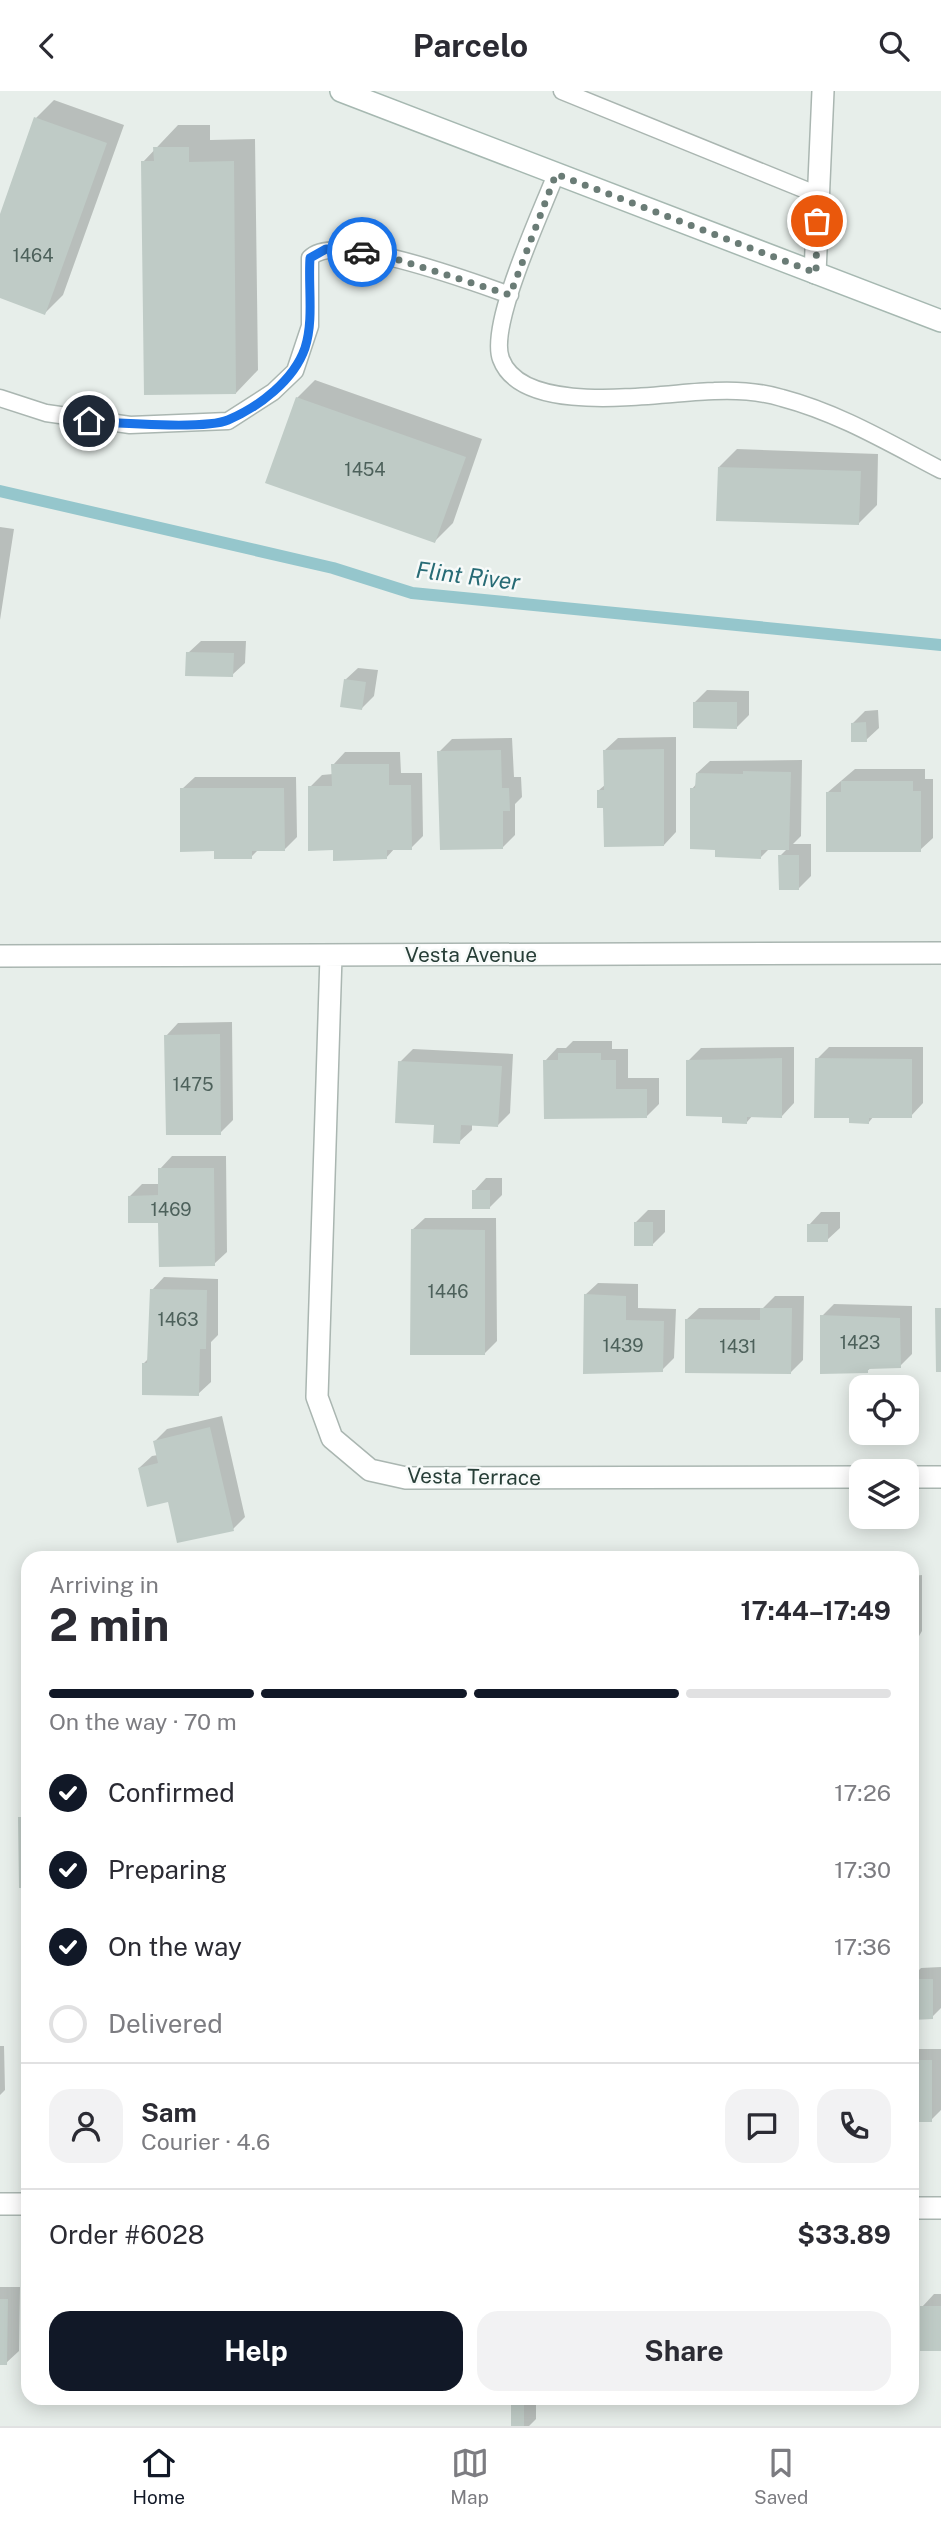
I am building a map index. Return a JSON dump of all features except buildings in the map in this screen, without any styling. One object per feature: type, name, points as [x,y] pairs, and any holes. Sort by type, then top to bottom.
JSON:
[{"type":"street","points":[[341,91],[941,321]]},
{"type":"street","points":[[816,273],[823,91]]},
{"type":"street","name":"Vesta Avenue","points":[[0,957],[941,953]]},
{"type":"street","name":"Vesta Terrace","points":[[331,956],[317,1397],[332,1438],[370,1470],[406,1478],[849,1477]]},
{"type":"street","points":[[919,1477],[941,1477]]},
{"type":"street","points":[[0,2204],[21,2204]]},
{"type":"street","points":[[919,2208],[941,2208]]},
{"type":"lane","points":[[562,91],[818,195]]},
{"type":"lane","points":[[556,174],[500,322],[501,359],[523,387],[587,400],[717,390],[780,397],[844,419],[941,470]]},
{"type":"lane","points":[[0,398],[46,413],[130,425],[228,421],[273,392],[295,371],[310,326],[310,258],[326,249],[393,258],[510,295]]},
{"type":"waterway","name":"Flint River","points":[[0,491],[333,568],[412,593],[941,645]]},
{"type":"way so far","points":[[362,252],[393,258],[510,295],[556,174],[816,273],[817,221]]},
{"type":"route","points":[[89,421],[130,425],[228,421],[273,392],[295,371],[310,326],[310,258],[315,252],[326,249],[362,252]]}]
